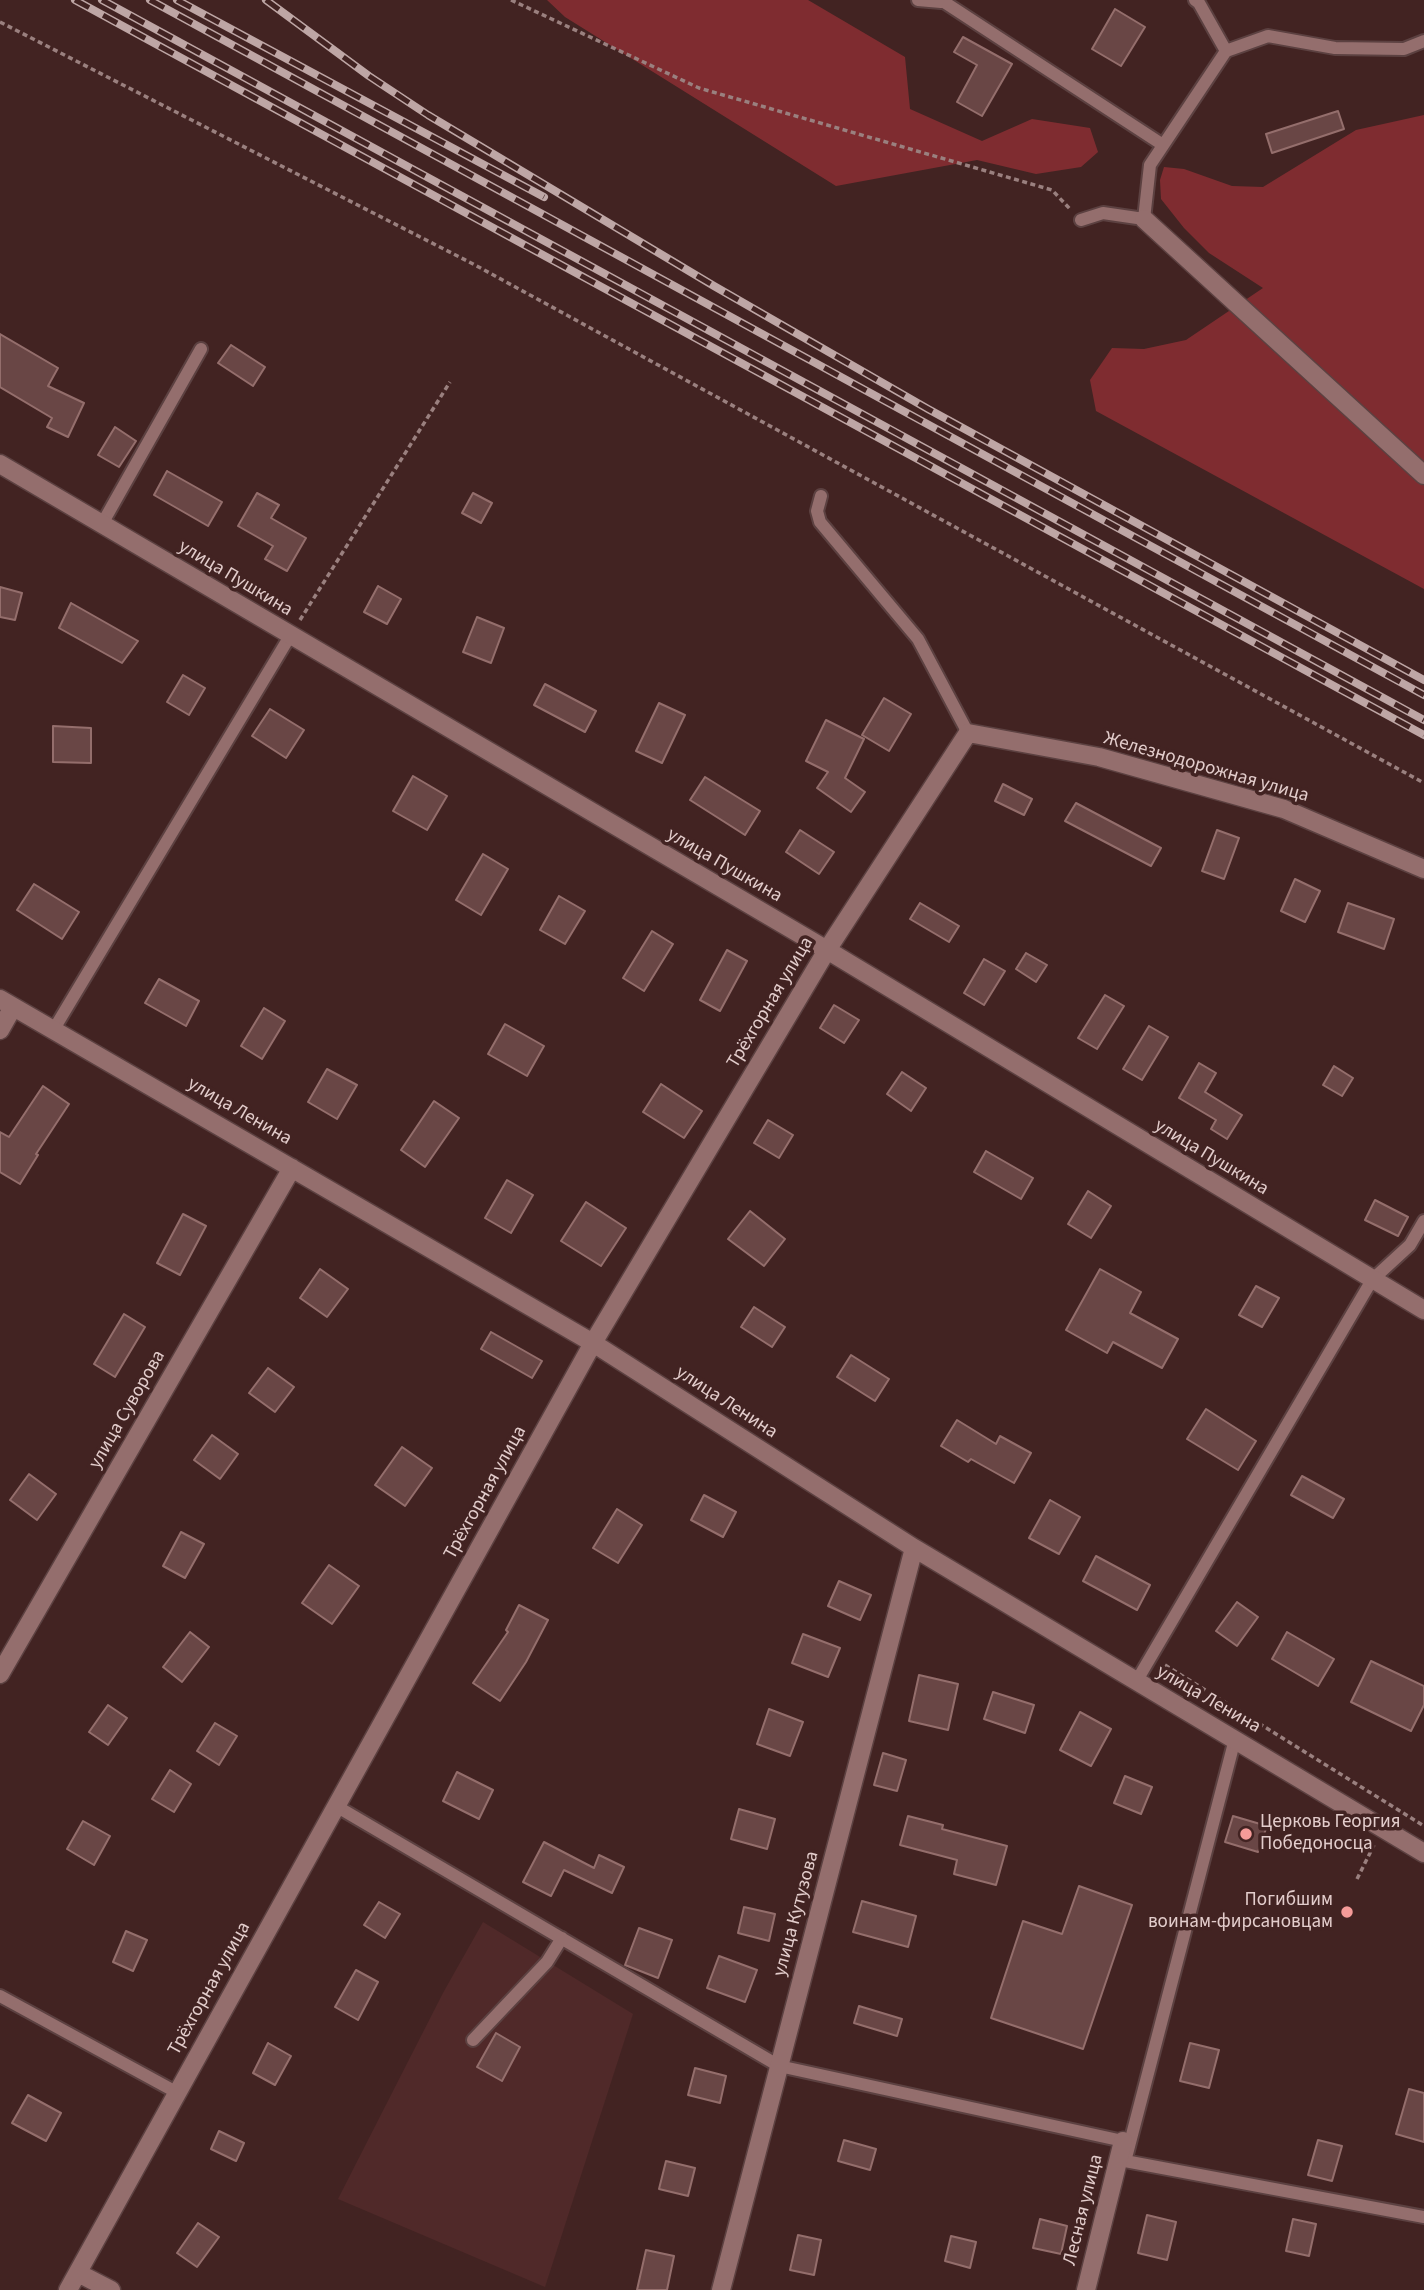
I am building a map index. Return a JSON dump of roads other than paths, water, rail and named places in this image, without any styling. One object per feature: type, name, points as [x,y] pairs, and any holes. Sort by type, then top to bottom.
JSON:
[{"type":"street","points":[[1144,219],[1424,475]]},
{"type":"street","name":"улица Пушкина","points":[[0,464],[827,950],[1424,1310]]},
{"type":"street","name":"Железнодорожная улица","points":[[968,733],[1100,757],[1283,809],[1424,869]]},
{"type":"street","name":"Трёхгорная улица","points":[[68,2290],[593,1343],[827,950],[968,733]]},
{"type":"street","points":[[0,1030],[6,1003]]},
{"type":"street","name":"улица Ленина","points":[[6,1003],[593,1343],[914,1548],[1424,1853]]},
{"type":"street","name":"улица Суворова","points":[[0,1674],[292,1168]]},
{"type":"street","name":"улица Кутузова","points":[[722,2290],[914,1548]]},
{"type":"street","name":"Лесная улица","points":[[1086,2290],[1123,2141]]},
{"type":"street","points":[[78,2273],[111,2290]]},
{"type":"lane","points":[[918,0],[941,1],[1163,145]]},
{"type":"lane","points":[[1195,0],[1226,51]]},
{"type":"lane","points":[[1082,220],[1103,213],[1144,219],[1150,165],[1226,51],[1268,37],[1335,48],[1404,49],[1424,41]]},
{"type":"lane","points":[[102,524],[201,349]]},
{"type":"lane","points":[[821,496],[817,511],[820,522],[918,639],[968,733]]},
{"type":"lane","points":[[54,1029],[290,636]]},
{"type":"lane","points":[[1136,1682],[1372,1280],[1410,1245],[1424,1221]]},
{"type":"lane","points":[[1125,2161],[1235,1739]]},
{"type":"lane","points":[[336,1806],[779,2066],[1123,2141],[1125,2161]]},
{"type":"lane","points":[[472,2040],[547,1962],[562,1938]]},
{"type":"lane","points":[[0,1996],[176,2092]]},
{"type":"lane","points":[[1125,2161],[1424,2217]]},
{"type":"railway","points":[[75,0],[1424,735]]},
{"type":"railway","points":[[102,0],[1424,720]]},
{"type":"railway","points":[[150,0],[1424,695]]},
{"type":"railway","points":[[177,0],[544,197]]},
{"type":"railway","points":[[266,0],[369,76],[428,115],[714,286],[928,409],[1424,680]]},
{"type":"place","name":"Церковь Георгия Победоносца","points":[[1246,1834]]},
{"type":"place","name":"Погибшим воинам-фирсановцам","points":[[1347,1912]]}]
